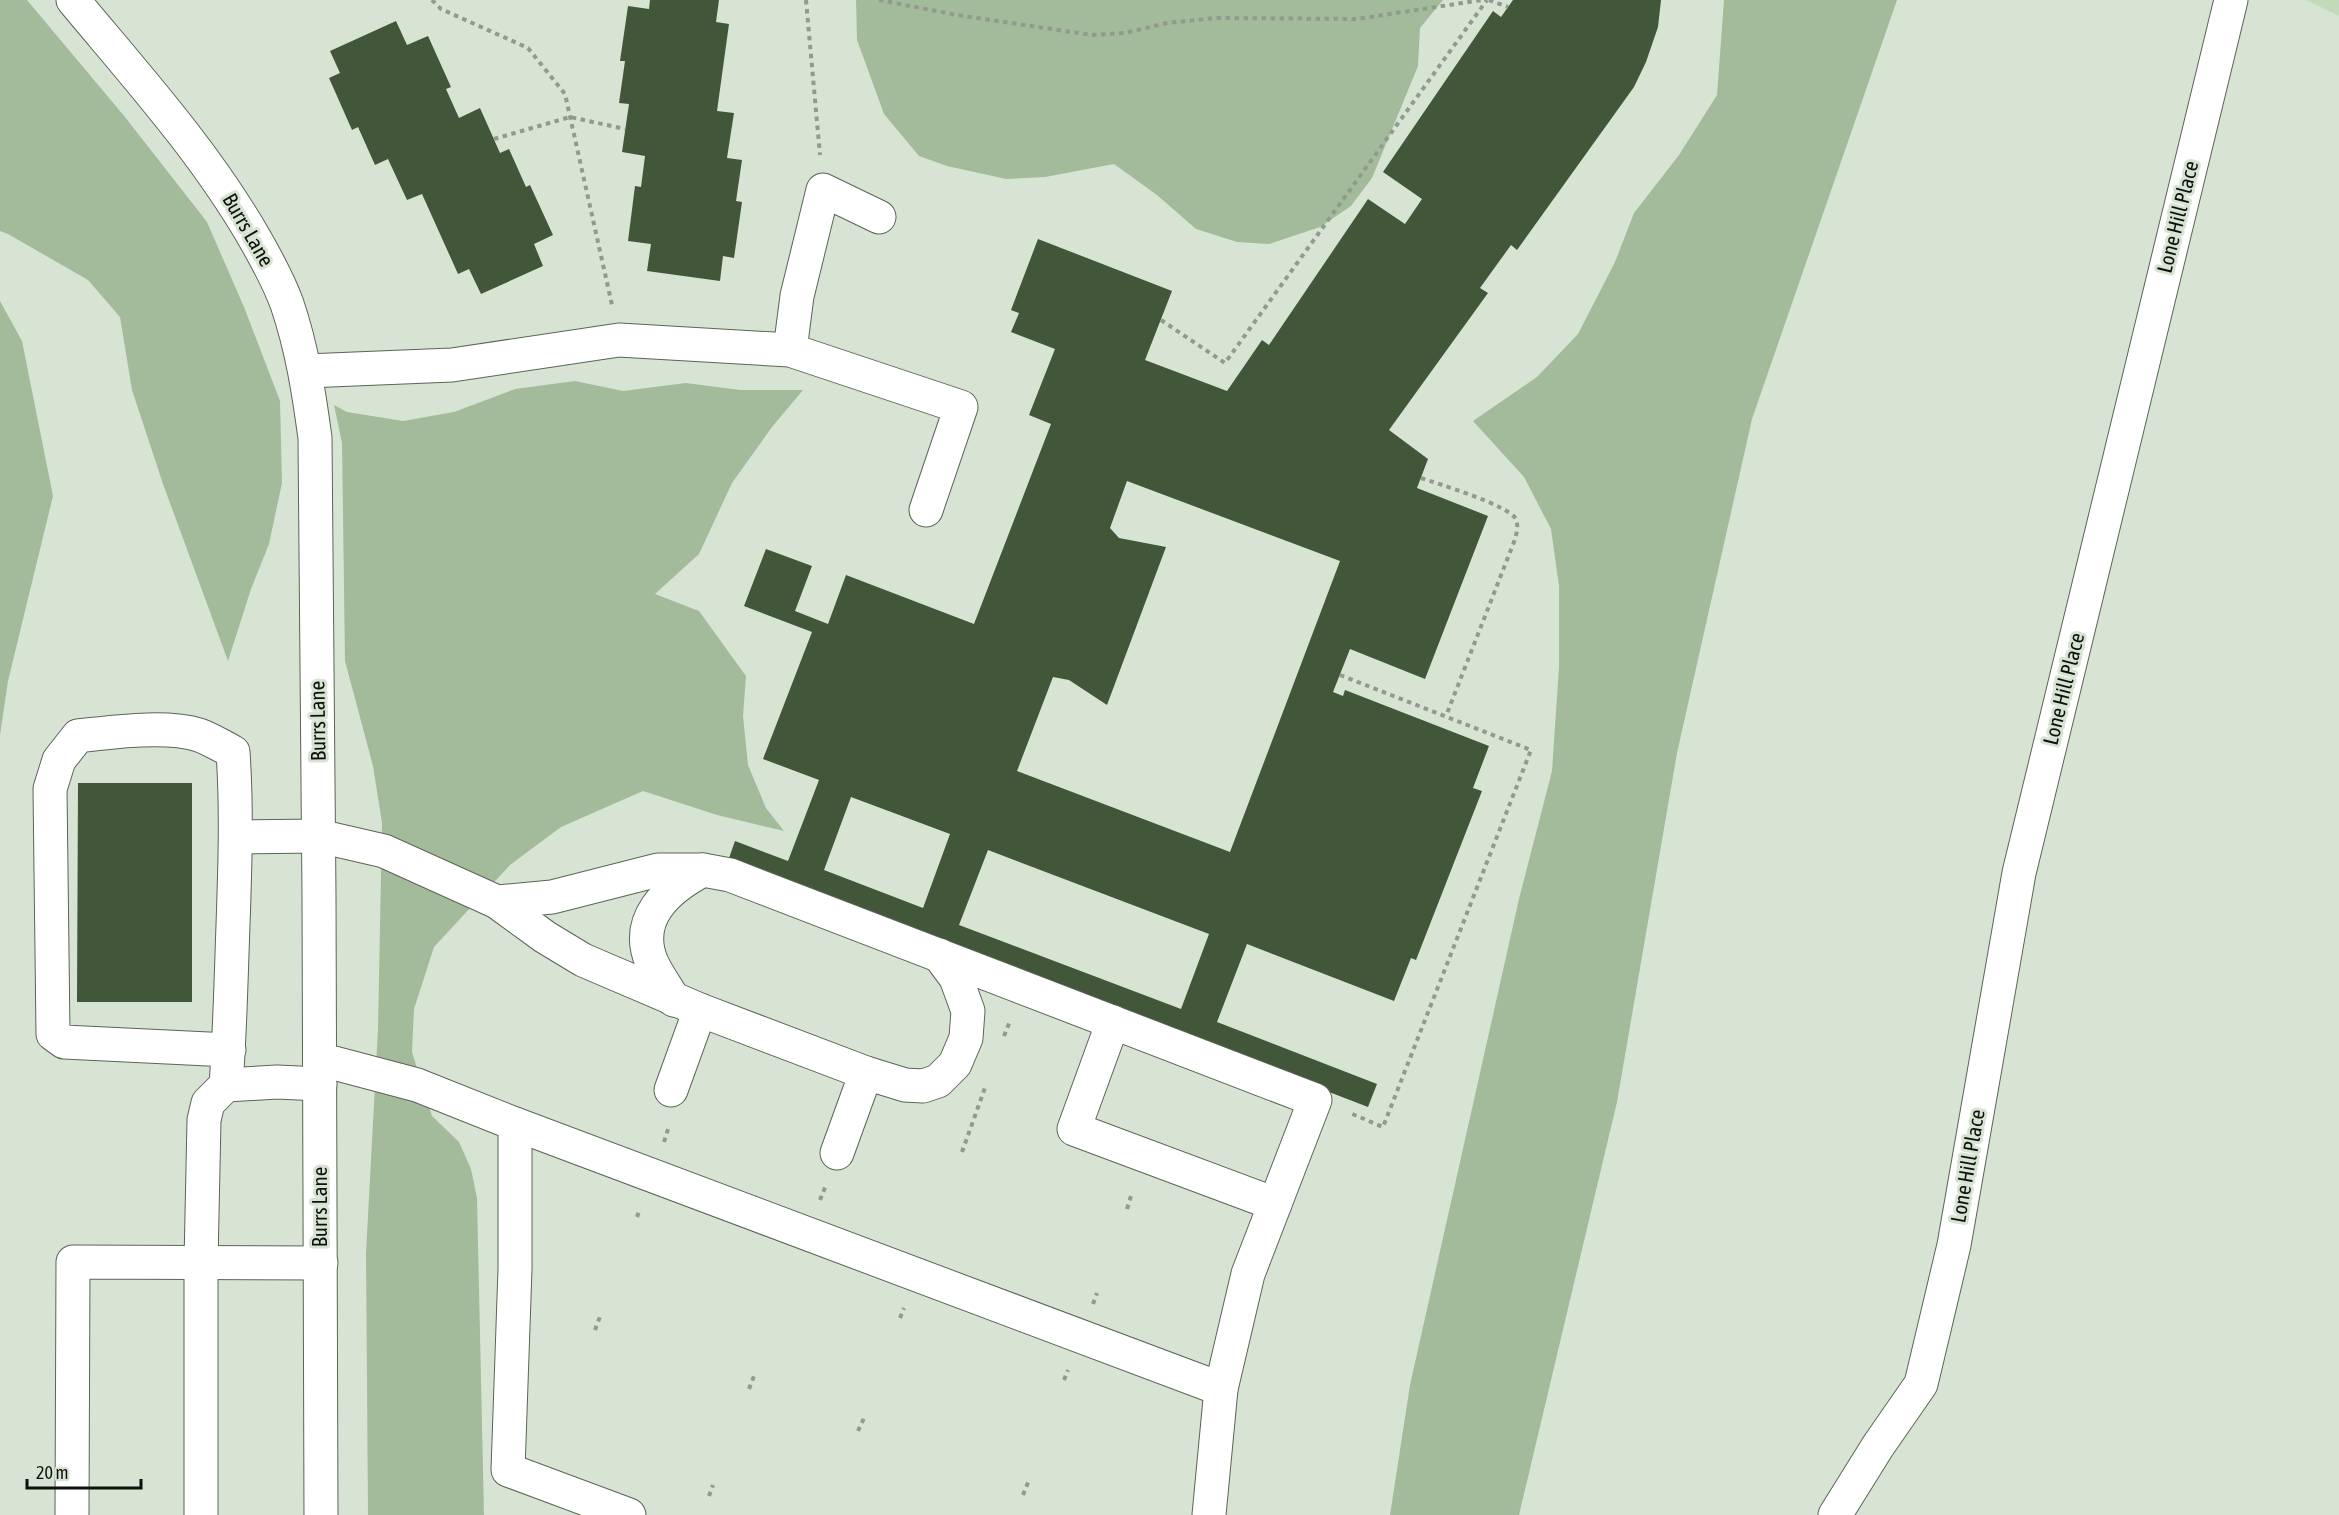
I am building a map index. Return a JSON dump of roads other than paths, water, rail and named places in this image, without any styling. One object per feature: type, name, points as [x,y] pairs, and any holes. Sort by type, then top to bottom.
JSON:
[{"type":"street","name":"Burrs Lane","points":[[73,0],[204,159],[234,202],[269,263],[287,303],[306,371],[315,438],[321,1515]]},
{"type":"street","name":"Lone Hill Place","points":[[1835,1515],[1878,1446],[1921,1384],[1954,1245],[2019,873],[2231,0]]},
{"type":"street","points":[[790,350],[797,296],[823,189],[879,218]]},
{"type":"street","points":[[306,371],[452,365],[619,340],[790,350],[961,406],[926,510]]},
{"type":"street","points":[[226,1086],[228,1050],[236,837],[233,752],[198,735],[160,731],[121,731],[78,736],[59,760],[50,789],[52,1034],[64,1042],[228,1050]]},
{"type":"street","points":[[236,837],[319,836],[384,850],[497,902],[544,937],[583,960],[687,1005],[866,1073],[905,1085],[922,1086],[938,1081],[955,1065],[966,1038],[968,1011],[956,978],[939,955]]},
{"type":"street","points":[[497,902],[552,897],[658,870],[703,870],[730,875],[1315,1100],[1248,1274],[1221,1389],[1209,1515]]},
{"type":"street","points":[[671,1089],[687,1005],[652,962],[647,941],[651,916],[664,896],[681,881],[703,870]]},
{"type":"street","points":[[1113,1022],[1074,1129],[1275,1204]]},
{"type":"street","points":[[201,1515],[201,1262],[204,1120],[208,1103],[226,1086],[277,1082],[320,1074],[334,1063],[417,1085],[515,1124],[1221,1389]]},
{"type":"street","points":[[837,1153],[866,1073]]},
{"type":"street","points":[[515,1124],[515,1269],[508,1470],[629,1515]]},
{"type":"street","points":[[72,1515],[73,1262],[321,1263]]}]
